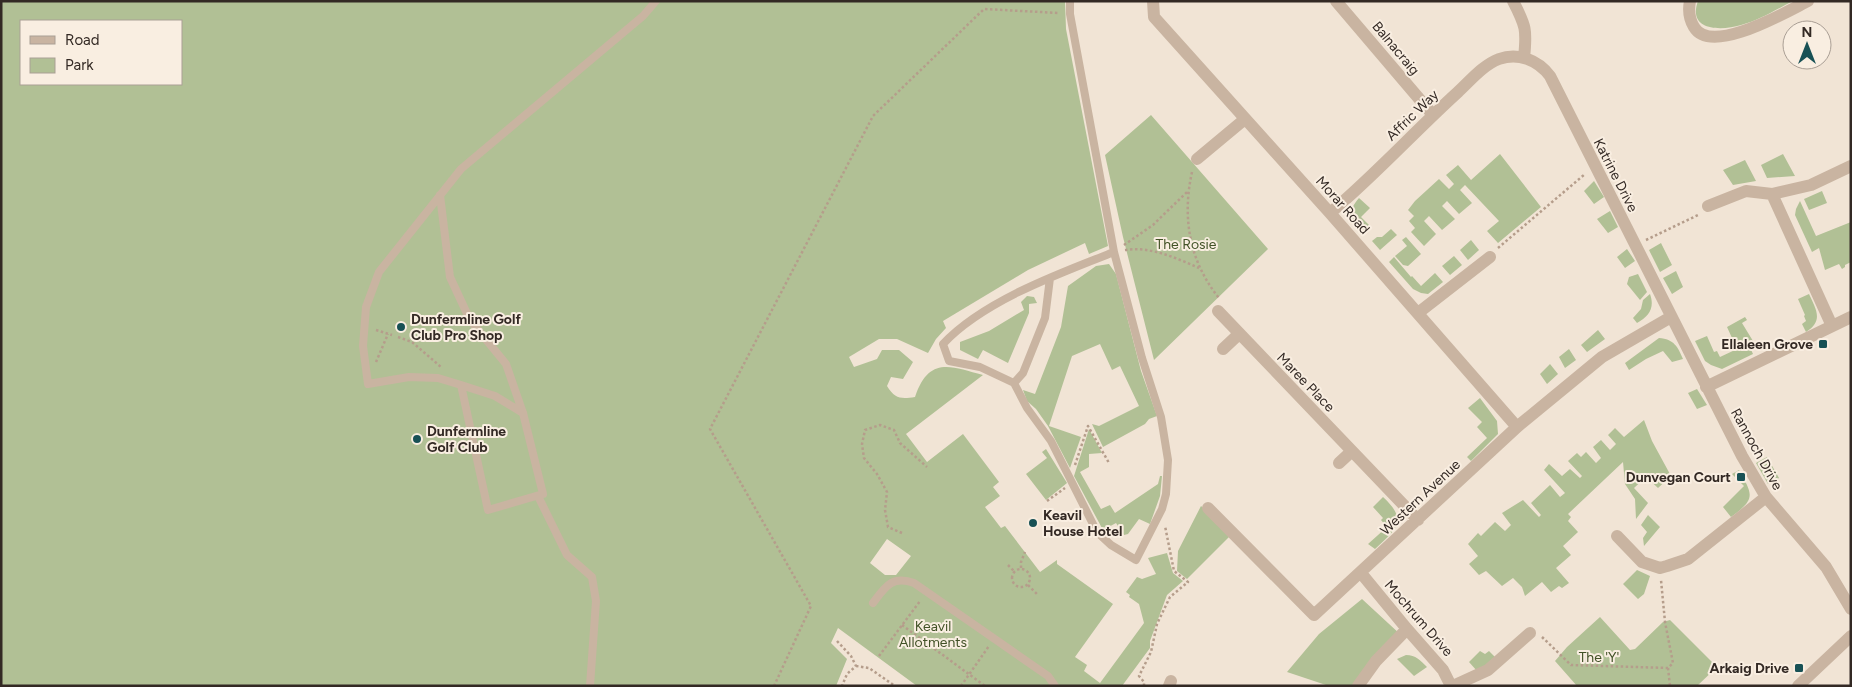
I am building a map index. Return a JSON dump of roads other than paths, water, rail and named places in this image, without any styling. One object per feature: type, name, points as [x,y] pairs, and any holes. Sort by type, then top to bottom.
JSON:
[{"type":"street","name":"Morar Road","points":[[1153,1],[1154,18],[1330,212],[1517,427]]},
{"type":"street","name":"Balnacraig","points":[[1336,1],[1433,115]]},
{"type":"street","points":[[1513,1],[1525,23],[1524,58]]},
{"type":"street","points":[[1690,1],[1690,20],[1697,32],[1709,37],[1726,36],[1752,28],[1808,1]]},
{"type":"street","name":"Affric Way","points":[[1330,212],[1368,180],[1433,115],[1490,63],[1510,56],[1524,58]]},
{"type":"street","name":"Katrine Drive","points":[[1524,58],[1534,61],[1544,68],[1550,76],[1671,317]]},
{"type":"street","points":[[1197,158],[1245,119]]},
{"type":"street","points":[[1708,206],[1746,191],[1772,194],[1812,185],[1851,166]]},
{"type":"street","points":[[1772,194],[1832,326]]},
{"type":"street","points":[[1418,313],[1490,257]]},
{"type":"street","name":"Maree Place","points":[[1218,311],[1418,520]]},
{"type":"street","name":"Rannoch Drive","points":[[1671,317],[1742,456],[1766,498],[1826,567],[1851,609]]},
{"type":"street","name":"Western Avenue","points":[[1208,508],[1314,615],[1517,427],[1602,357],[1671,317]]},
{"type":"street","points":[[1706,387],[1851,317]]},
{"type":"street","points":[[1223,349],[1239,334]]},
{"type":"street","points":[[1339,463],[1352,451]]},
{"type":"street","points":[[1617,536],[1642,562],[1660,568],[1688,559],[1766,498]]},
{"type":"street","name":"Mochrum Drive","points":[[1361,573],[1444,670],[1452,686]]},
{"type":"street","points":[[1358,686],[1376,661],[1407,629]]},
{"type":"street","points":[[1452,686],[1488,670],[1530,633]]},
{"type":"street","points":[[1798,686],[1851,636]]},
{"type":"lane","points":[[523,413],[495,396],[438,378],[409,377],[368,384],[363,346],[366,307],[379,272],[461,169],[643,16],[656,1]]},
{"type":"lane","points":[[1070,1],[1070,14],[1114,252],[1142,358],[1161,418],[1168,460],[1166,494],[1162,509],[1136,560],[1112,545],[1097,532],[1052,441],[1027,408],[1014,383],[980,367],[949,361],[943,344],[956,330],[994,305],[1050,278],[1114,252]]},
{"type":"lane","points":[[440,195],[450,277],[470,320],[506,364],[523,413],[544,494],[488,510],[461,385]]},
{"type":"lane","points":[[1014,383],[1023,374],[1045,318],[1050,278]]},
{"type":"lane","points":[[538,496],[567,555],[592,578],[596,601],[590,686]]},
{"type":"lane","points":[[873,603],[891,583],[900,580],[914,583],[1048,676],[1055,686]]},
{"type":"place","name":"Dunfermline Golf Club Pro Shop","points":[[401,327]]},
{"type":"place","name":"Ellaleen Grove","points":[[1823,344]]},
{"type":"place","name":"Dunfermline Golf Club","points":[[417,439]]},
{"type":"place","name":"Dunvegan Court","points":[[1741,477]]},
{"type":"place","name":"Keavil House Hotel","points":[[1033,523]]},
{"type":"place","name":"Arkaig Drive","points":[[1799,668]]},
{"type":"park label","name":"The Rosie","points":[[1186,244]]},
{"type":"park label","name":"Keavil Allotments","points":[[933,634]]},
{"type":"park label","name":"The 'Y'","points":[[1599,657]]}]
